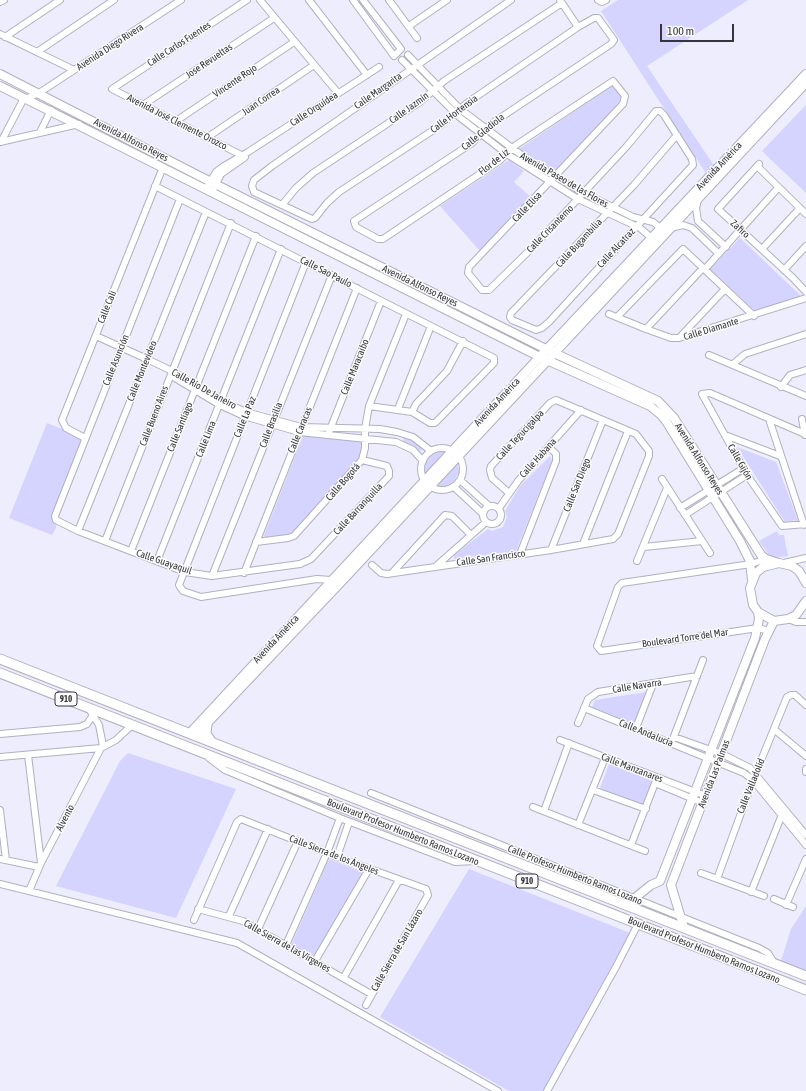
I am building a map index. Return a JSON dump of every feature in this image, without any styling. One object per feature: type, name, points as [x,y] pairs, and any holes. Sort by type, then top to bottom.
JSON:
[{"type":"main road","name":"Boulevard Profesor Humberto Ramos Lozano","points":[[0,659],[806,976]]},
{"type":"main road","name":"Boulevard Profesor Humberto Ramos Lozano","points":[[0,673],[91,712],[132,725],[171,741],[204,752],[476,861],[806,990]]},
{"type":"main road","points":[[207,724],[206,734],[211,741]]},
{"type":"main road","points":[[171,741],[186,740],[193,734]]},
{"type":"main road","points":[[574,899],[576,894],[581,891],[610,903],[624,904]]},
{"type":"main road","points":[[768,976],[776,971],[774,963]]},
{"type":"street","points":[[0,2],[4,0]]},
{"type":"street","points":[[2,35],[60,0]]},
{"type":"street","points":[[37,52],[114,0]]},
{"type":"street","name":"Avenida Diego Rivera","points":[[26,99],[39,93],[181,0]]},
{"type":"street","name":"Calle Carlos Fuentes","points":[[112,89],[247,0]]},
{"type":"street","points":[[260,0],[338,93]]},
{"type":"street","points":[[309,0],[367,75]]},
{"type":"street","points":[[353,0],[394,56],[401,51],[363,0]]},
{"type":"street","points":[[389,0],[417,38]]},
{"type":"street","points":[[409,26],[446,0]]},
{"type":"street","name":"Calle Margarita","points":[[282,205],[257,194],[252,189],[254,180],[410,68],[511,0]]},
{"type":"street","points":[[561,2],[578,27]]},
{"type":"street","name":"Calle Jazmín","points":[[282,205],[296,188],[313,173],[420,102],[435,88],[561,2]]},
{"type":"street","name":"Jose Revueltas","points":[[143,105],[274,18]]},
{"type":"street","name":"Calle Hortensia","points":[[282,205],[314,219],[332,197],[441,125],[458,111],[578,27],[594,18],[600,19]]},
{"type":"street","name":"Calle Gladiola","points":[[378,239],[355,225],[356,219],[472,143],[485,129],[612,44],[614,40],[600,19]]},
{"type":"street","points":[[2,35],[74,70]]},
{"type":"street","name":"Vincente Rojo","points":[[176,121],[294,42]]},
{"type":"street","points":[[408,55],[416,64]]},
{"type":"street","points":[[402,60],[410,68]]},
{"type":"street","name":"Avenida Paseo de las Flores","points":[[416,64],[435,88]]},
{"type":"street","name":"Juan Correa","points":[[208,137],[314,65]]},
{"type":"street","name":"Calle Orquídea","points":[[211,186],[221,174],[245,155],[379,67]]},
{"type":"street","name":"Avenida Paseo de las Flores","points":[[410,68],[435,88],[480,134],[507,154],[550,182],[578,199],[653,222],[666,230]]},
{"type":"street","name":"Avenida Alfonso Reyes","points":[[0,74],[39,93],[211,186],[540,357],[650,406],[678,433],[718,489],[761,555],[766,559]]},
{"type":"street","name":"Avenida América","points":[[666,230],[806,74]]},
{"type":"street","name":"Calle Elisa","points":[[489,290],[482,290],[469,275],[467,269],[625,101],[625,96],[614,82],[609,82]]},
{"type":"street","name":"Flor de Liz","points":[[378,239],[385,238],[609,82]]},
{"type":"street","name":"Avenida América","points":[[727,163],[806,83]]},
{"type":"street","name":"Avenida Alfonso Reyes","points":[[0,86],[51,110],[163,167],[211,186],[554,353],[658,401],[665,406],[710,494],[747,552],[751,564],[752,580],[750,597],[758,612]]},
{"type":"street","name":"Avenida José Clemente Orozco","points":[[112,89],[245,155]]},
{"type":"street","points":[[1,142],[21,102],[26,99]]},
{"type":"street","points":[[40,132],[51,110]]},
{"type":"street","name":"Avenida Paseo de las Flores","points":[[458,111],[511,149],[555,177],[584,193],[655,240]]},
{"type":"street","name":"Calle Crisantemo","points":[[489,290],[584,193],[656,111],[660,111],[664,115],[677,135]]},
{"type":"street","points":[[1,142],[79,124]]},
{"type":"street","name":"Calle Alcatraz","points":[[542,328],[693,165],[692,159],[677,135]]},
{"type":"street","name":"Calle Bugambilia","points":[[542,328],[534,330],[512,320],[511,313],[610,210],[677,135]]},
{"type":"street","name":"Zafiro","points":[[778,188],[758,165],[718,208],[806,292]]},
{"type":"street","name":"Calle Cali","points":[[85,438],[66,428],[62,420],[163,167]]},
{"type":"street","name":"Avenida América","points":[[193,734],[331,580],[456,453],[546,349],[655,240],[698,200],[719,172]]},
{"type":"street","name":"Calle Sao Paulo","points":[[155,186],[231,223],[406,314],[492,355],[495,360],[494,363],[435,423],[430,423],[412,412]]},
{"type":"street","points":[[646,329],[726,247],[778,188],[806,214]]},
{"type":"street","name":"Calle Asunción","points":[[57,522],[54,516],[180,199]]},
{"type":"street","points":[[698,200],[696,208],[698,221],[726,247]]},
{"type":"street","points":[[762,249],[800,208]]},
{"type":"street","name":"Calle Montevideo","points":[[78,531],[206,212]]},
{"type":"street","points":[[692,228],[698,221]]},
{"type":"street","name":"Calle Bueno Aires","points":[[105,541],[231,223]]},
{"type":"street","points":[[666,230],[683,225],[692,228],[719,254]]},
{"type":"street","points":[[705,241],[712,234]]},
{"type":"street","name":"Calle Santiago","points":[[131,550],[256,236]]},
{"type":"street","name":"Avenida América","points":[[456,453],[548,361],[655,240]]},
{"type":"street","points":[[784,270],[806,246]]},
{"type":"street","name":"Calle Lima","points":[[157,561],[281,249]]},
{"type":"street","points":[[617,317],[682,249],[685,249],[754,316]]},
{"type":"street","name":"Calle La Paz","points":[[306,262],[180,582],[181,590],[201,598],[318,579],[331,580]]},
{"type":"street","name":"Calle Brasilia","points":[[212,576],[272,422],[332,275]]},
{"type":"street","name":"Calle Caracas","points":[[244,573],[357,288]]},
{"type":"street","points":[[679,338],[725,289]]},
{"type":"street","name":"Calle Diamante","points":[[609,314],[671,338],[679,338],[754,316],[806,298]]},
{"type":"street","name":"Calle Maracaibo","points":[[329,431],[381,301]]},
{"type":"street","name":"Calle Bogotá","points":[[256,542],[294,536],[362,460],[365,437],[364,429],[369,406],[406,314]]},
{"type":"street","points":[[398,409],[431,326]]},
{"type":"street","points":[[733,364],[746,354],[806,334]]},
{"type":"street","name":"Calle Río De Janeiro","points":[[95,337],[147,360],[221,403],[246,414],[300,429],[329,431],[396,442],[412,450],[423,461]]},
{"type":"street","points":[[369,406],[412,412],[416,404],[448,371],[463,341]]},
{"type":"street","points":[[709,355],[733,364],[781,387],[806,396]]},
{"type":"street","points":[[781,387],[790,375],[806,370]]},
{"type":"street","name":"Calle Gijón","points":[[769,419],[710,393],[702,394],[747,475],[782,526],[805,525]]},
{"type":"street","name":"Calle Tegucigalpa","points":[[509,493],[492,478],[490,470],[491,466],[550,403],[559,400],[581,410]]},
{"type":"street","points":[[581,410],[628,431],[583,544]]},
{"type":"street","name":"Calle Habana","points":[[499,508],[518,481],[581,410]]},
{"type":"street","points":[[769,419],[805,435]]},
{"type":"street","points":[[769,419],[780,456],[805,525]]},
{"type":"street","points":[[802,419],[805,435]]},
{"type":"street","name":"Calle San Diego","points":[[550,550],[603,420]]},
{"type":"street","name":"Calle Río De Janeiro","points":[[329,431],[364,429],[398,432],[413,437],[431,451]]},
{"type":"street","name":"Calle San Francisco","points":[[372,565],[383,574],[550,550],[613,539],[618,534],[649,456],[649,451],[638,435],[628,431]]},
{"type":"street","points":[[396,442],[398,432]]},
{"type":"street","points":[[725,435],[780,456]]},
{"type":"street","points":[[520,554],[556,461],[556,454],[549,447]]},
{"type":"street","points":[[442,448],[456,453],[464,468],[460,480],[454,487],[446,490],[438,490],[427,484],[421,471],[423,461],[431,451],[442,448]]},
{"type":"street","name":"Calle Barranquilla","points":[[300,564],[311,559],[389,476],[389,469],[384,464],[362,460]]},
{"type":"street","points":[[718,489],[744,468]]},
{"type":"street","points":[[680,508],[747,475]]},
{"type":"street","points":[[662,479],[710,553]]},
{"type":"street","points":[[454,487],[483,514],[486,522],[492,525],[498,523],[502,514],[499,508],[490,506],[460,480]]},
{"type":"street","name":"Avenida América","points":[[193,734],[207,724],[344,579],[427,484]]},
{"type":"street","points":[[637,561],[667,488]]},
{"type":"street","points":[[464,496],[470,489]]},
{"type":"street","points":[[685,515],[710,494]]},
{"type":"street","points":[[483,514],[490,506]]},
{"type":"street","points":[[392,573],[445,515],[452,516],[471,535]]},
{"type":"street","name":"Calle Guayaquil","points":[[57,522],[185,572],[212,576],[244,573],[300,564]]},
{"type":"street","points":[[435,567],[486,522]]},
{"type":"street","points":[[644,547],[702,541]]},
{"type":"street","points":[[752,580],[763,567],[806,558]]},
{"type":"street","points":[[751,564],[766,559],[782,563],[799,571],[806,583]]},
{"type":"street","name":"Boulevard Torre del Mar","points":[[751,564],[624,582],[618,587],[597,646],[601,651],[758,628],[769,631]]},
{"type":"street","points":[[338,573],[344,579]]},
{"type":"street","points":[[758,612],[774,621],[788,619],[800,611],[806,601]]},
{"type":"street","name":"Avenida Las Palmas","points":[[660,881],[758,628],[758,612]]},
{"type":"street","points":[[788,619],[796,622],[806,622]]},
{"type":"street","name":"Avenida Las Palmas","points":[[671,885],[774,621]]},
{"type":"street","points":[[673,740],[703,660]]},
{"type":"street","name":"Calle Navarra","points":[[578,723],[590,696],[598,692],[697,676]]},
{"type":"street","points":[[636,728],[653,684]]},
{"type":"street","name":"Calle Valladolid","points":[[717,878],[752,780],[775,730],[788,697],[795,695],[806,705]]},
{"type":"street","name":"Calle Andalucía","points":[[584,708],[721,758]]},
{"type":"street","points":[[0,734],[80,728],[87,724],[91,712]]},
{"type":"street","points":[[91,712],[99,725],[102,747]]},
{"type":"street","points":[[0,757],[102,747],[116,740],[132,725]]},
{"type":"street","points":[[775,730],[806,756]]},
{"type":"street","name":"Calle Manzanares","points":[[560,740],[694,796]]},
{"type":"street","points":[[544,811],[569,743]]},
{"type":"street","name":"Alvento","points":[[29,891],[40,865],[102,747]]},
{"type":"street","points":[[204,752],[225,770],[349,822],[455,862],[476,861]]},
{"type":"street","points":[[0,810],[3,859],[40,865],[28,755]]},
{"type":"street","points":[[578,825],[605,758]]},
{"type":"street","points":[[721,758],[750,768],[756,773],[806,835]]},
{"type":"street","points":[[721,758],[752,780],[781,817],[806,845]]},
{"type":"street","name":"Calle Manzanares","points":[[646,809],[655,784],[694,796]]},
{"type":"street","points":[[593,790],[646,809],[631,845]]},
{"type":"street","name":"Calle Profesor Humberto Ramos Lozano","points":[[371,793],[764,950],[774,963]]},
{"type":"street","points":[[694,796],[704,800]]},
{"type":"street","points":[[533,807],[645,851]]},
{"type":"street","points":[[751,892],[781,817]]},
{"type":"street","points":[[286,945],[327,853],[340,818]]},
{"type":"street","name":"Calle Sierra de los Ángeles","points":[[198,909],[237,822],[243,819],[336,857],[426,889],[428,895]]},
{"type":"street","points":[[336,857],[349,822]]},
{"type":"street","points":[[229,916],[268,829]]},
{"type":"street","points":[[258,928],[298,841]]},
{"type":"street","points":[[786,905],[806,859]]},
{"type":"street","points":[[315,962],[369,869]]},
{"type":"street","points":[[556,878],[560,869]]},
{"type":"street","points":[[701,873],[764,896]]},
{"type":"street","points":[[344,977],[399,880]]},
{"type":"street","points":[[624,904],[651,885],[660,881],[671,885],[682,917],[684,928]]},
{"type":"street","points":[[0,884],[237,943],[498,1091]]},
{"type":"street","name":"Calle Sierra de San Lázaro","points":[[366,1005],[428,895]]},
{"type":"street","points":[[774,899],[793,908]]},
{"type":"street","points":[[194,920],[198,909]]},
{"type":"street","name":"Calle Sierra de las Vírgenes","points":[[198,909],[229,916],[258,928],[371,994]]},
{"type":"street","points":[[547,1091],[617,966],[638,924]]},
{"type":"shaded area","points":[[618,0],[748,0],[647,66],[715,167],[707,175],[601,11]]},
{"type":"shaded area","points":[[613,85],[623,98],[556,174],[519,149]]},
{"type":"shaded area","points":[[806,105],[806,193],[762,151]]},
{"type":"shaded area","points":[[509,160],[524,171],[514,182],[532,198],[480,251],[440,206]]},
{"type":"shaded area","points":[[740,238],[801,296],[755,311],[710,269]]},
{"type":"shaded area","points":[[47,423],[85,438],[55,515],[56,528],[52,535],[9,518]]},
{"type":"shaded area","points":[[303,436],[363,441],[361,456],[356,467],[293,535],[267,540],[264,535]]},
{"type":"shaded area","points":[[405,437],[422,448],[420,452],[402,442]]},
{"type":"shaded area","points":[[737,447],[776,462],[798,520],[785,522]]},
{"type":"shaded area","points":[[436,451],[446,451],[425,474],[423,467],[425,459]]},
{"type":"shaded area","points":[[550,456],[552,461],[516,551],[454,559],[454,555],[488,529],[492,531],[503,527],[507,517],[505,511],[520,486]]},
{"type":"shaded area","points":[[458,463],[459,472],[454,481],[446,486],[437,486]]},
{"type":"shaded area","points":[[777,531],[779,535],[784,535],[788,556],[771,558],[759,541]]},
{"type":"shaded area","points":[[647,692],[635,724],[592,707],[595,700]]},
{"type":"shaded area","points":[[128,753],[236,789],[176,918],[56,886],[120,761]]},
{"type":"shaded area","points":[[609,764],[653,781],[644,806],[600,788]]},
{"type":"shaded area","points":[[329,859],[363,872],[314,958],[291,945]]},
{"type":"shaded area","points":[[469,869],[630,933],[543,1091],[509,1091],[380,1017]]},
{"type":"shaded area","points":[[806,906],[806,970],[781,961],[791,929]]}]
